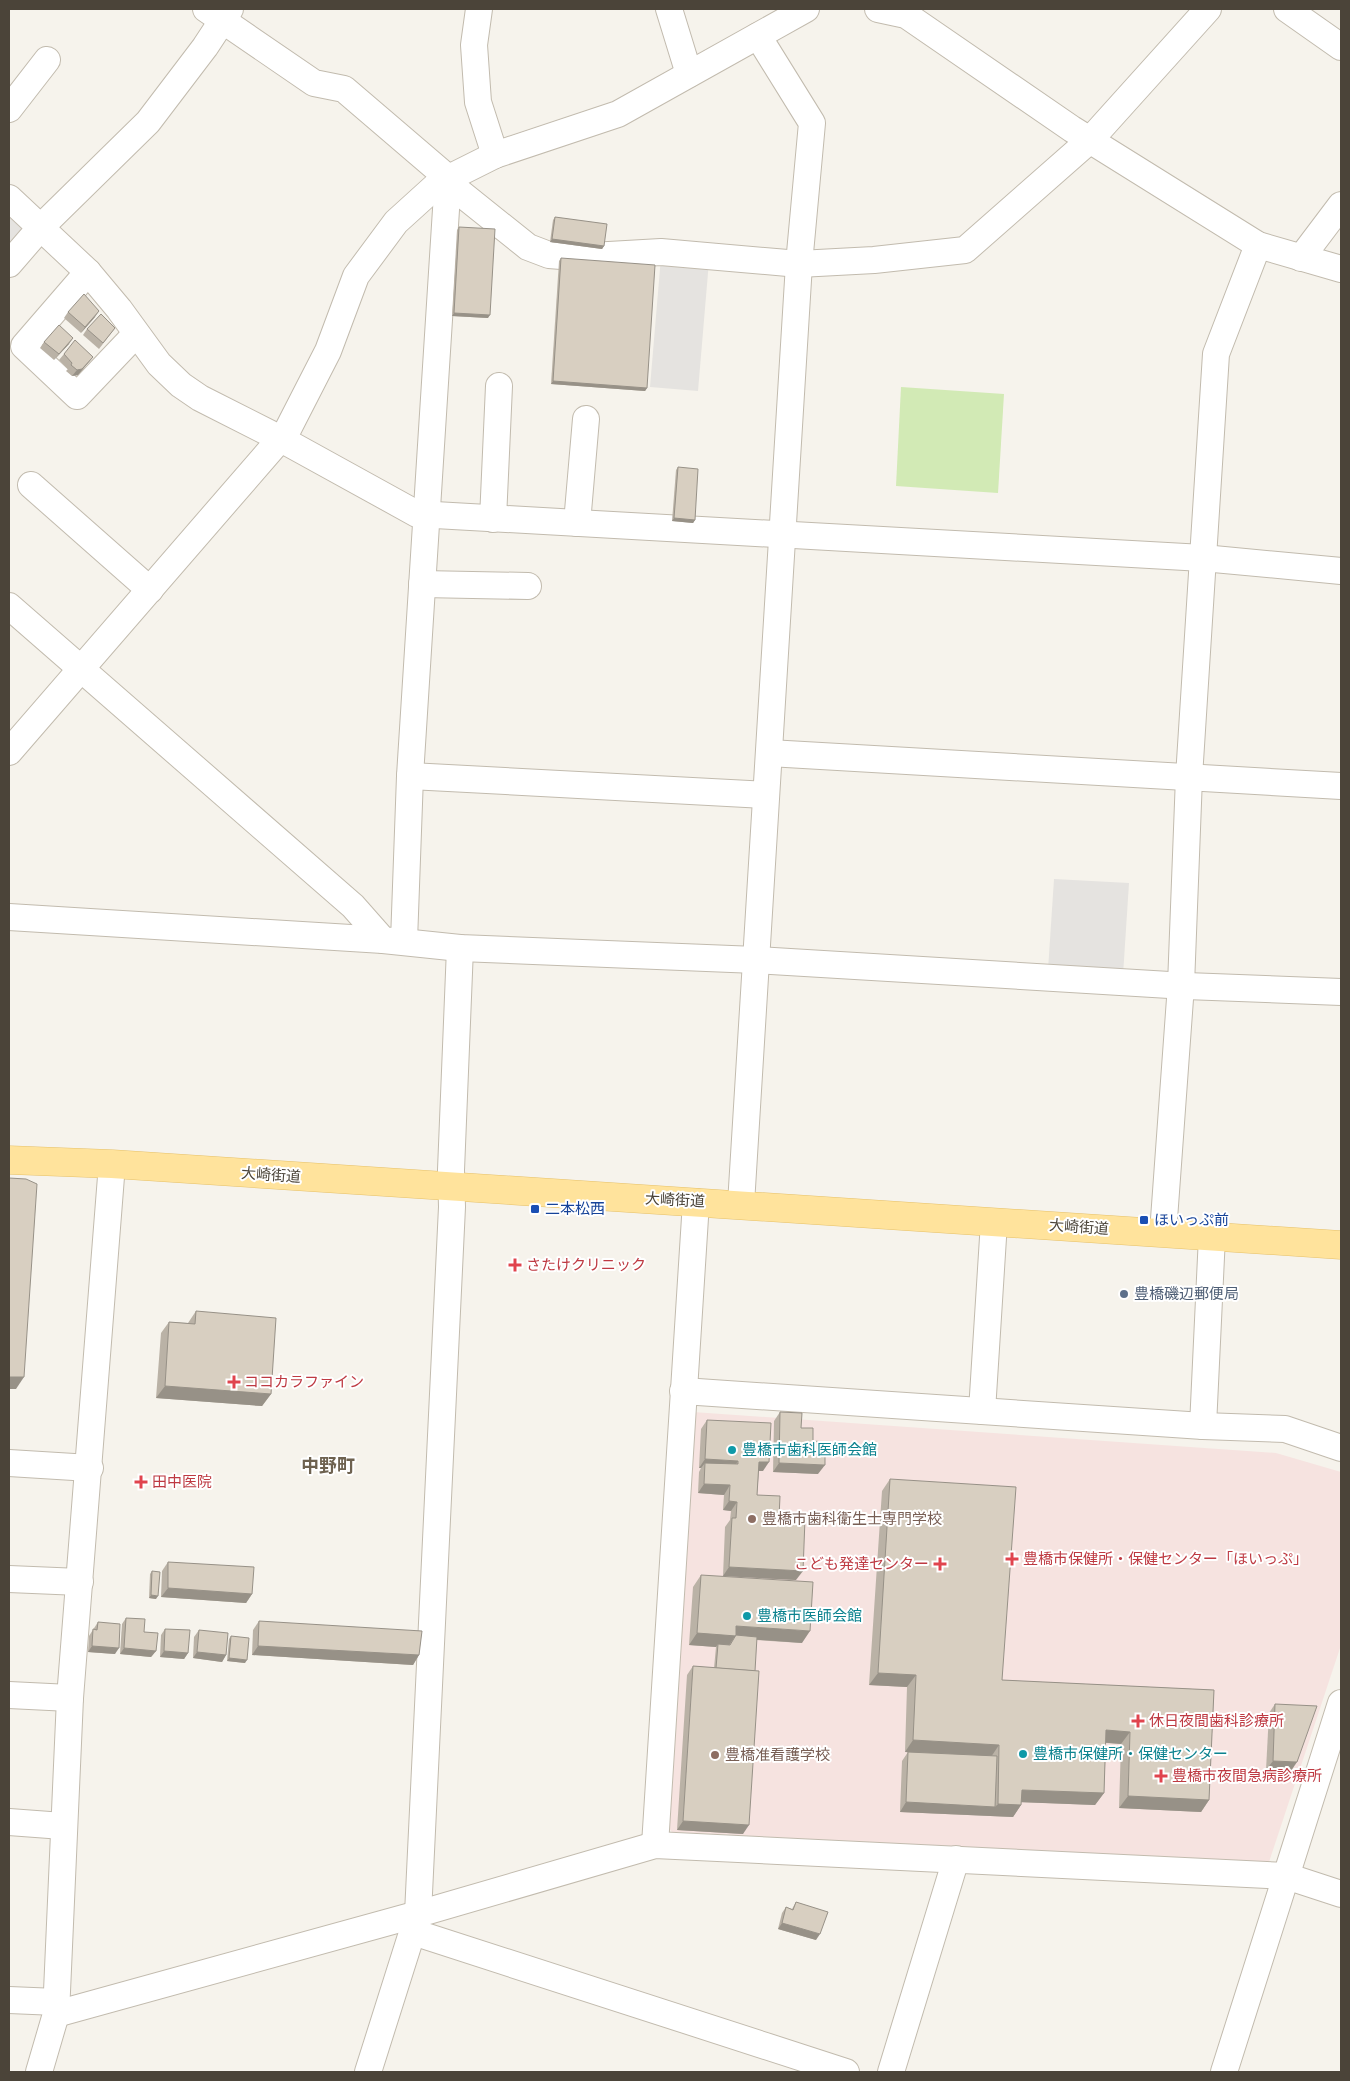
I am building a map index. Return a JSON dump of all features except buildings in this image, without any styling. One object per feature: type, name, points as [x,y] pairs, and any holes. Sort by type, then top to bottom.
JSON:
[{"type":"main road","name":"大崎街道","points":[[9,1160],[112,1164],[741,1204],[1341,1245]]},
{"type":"street","points":[[479,9],[474,45],[478,102],[495,155]]},
{"type":"street","points":[[669,9],[689,74]]},
{"type":"street","points":[[9,752],[288,431],[328,351],[356,276],[396,222],[439,183],[448,181],[495,155],[618,114],[806,9]]},
{"type":"street","points":[[878,9],[906,15],[1090,140],[1258,245],[1341,269]]},
{"type":"street","points":[[9,264],[41,227],[148,122],[205,47],[219,13],[314,84],[344,89],[448,181],[528,247],[549,255],[574,257],[661,252],[799,264],[874,260],[965,250],[1090,140],[1208,9]]},
{"type":"street","points":[[1287,9],[1341,47]]},
{"type":"street","points":[[741,1204],[799,264],[812,123],[758,36]]},
{"type":"street","points":[[9,109],[47,60]]},
{"type":"street","points":[[394,940],[410,776],[448,181]]},
{"type":"street","points":[[9,198],[88,272],[119,309],[159,364],[181,385],[200,398],[281,439],[417,514],[1203,558],[1341,571]]},
{"type":"street","points":[[1302,258],[1341,205]]},
{"type":"street","points":[[1163,1233],[1181,985],[1189,777],[1216,354],[1258,245]]},
{"type":"street","points":[[88,272],[24,346],[77,396],[136,334]]},
{"type":"street","points":[[493,519],[499,386]]},
{"type":"street","points":[[577,523],[586,419]]},
{"type":"street","points":[[31,486],[150,590]]},
{"type":"street","points":[[422,584],[528,586]]},
{"type":"street","points":[[9,606],[80,670],[394,940]]},
{"type":"street","points":[[769,753],[1341,786]]},
{"type":"street","points":[[410,776],[766,795]]},
{"type":"street","points":[[9,917],[394,940],[460,948],[756,960],[1181,985],[1341,992]]},
{"type":"street","points":[[368,2072],[415,1923],[452,1207],[451,1170],[460,948]]},
{"type":"street","points":[[39,2072],[57,2008],[70,1698],[90,1468],[112,1164]]},
{"type":"street","points":[[654,1845],[696,1202]]},
{"type":"street","points":[[982,1411],[994,1222]]},
{"type":"street","points":[[1203,1426],[1212,1236]]},
{"type":"street","points":[[684,1391],[1203,1426],[1285,1429],[1341,1448]]},
{"type":"street","points":[[9,1463],[90,1468]]},
{"type":"street","points":[[9,1579],[80,1582]]},
{"type":"street","points":[[9,1695],[70,1698]]},
{"type":"street","points":[[1224,2072],[1341,1703]]},
{"type":"street","points":[[9,1822],[64,1826]]},
{"type":"street","points":[[9,2000],[57,2008],[415,1923],[654,1845],[1286,1876],[1341,1894]]},
{"type":"street","points":[[891,2072],[956,1859]]},
{"type":"street","points":[[415,1923],[846,2072]]},
{"type":"shaded area","points":[[9,205],[31,225],[9,251]]},
{"type":"shaded area","points":[[661,257],[709,261],[698,391],[650,387]]},
{"type":"shaded area","points":[[1054,879],[1129,883],[1123,975],[1048,970]]},
{"type":"shaded area","name":"豊橋市保健所・保健センター「ほいっぷ」","points":[[693,1412],[1276,1453],[1341,1472],[1341,1645],[1269,1862],[672,1832],[666,1825]]},
{"type":"green space","points":[[901,387],[1004,394],[998,493],[896,486]]},
{"type":"place","name":"二本松西","points":[[535,1209]]},
{"type":"place","name":"ほいっぷ前","points":[[1144,1220]]},
{"type":"place","name":"さたけクリニック","points":[[515,1265]]},
{"type":"place","name":"豊橋磯辺郵便局","points":[[1124,1294]]},
{"type":"place","name":"ココカラファイン","points":[[234,1382]]},
{"type":"place","name":"豊橋市歯科医師会館","points":[[732,1450]]},
{"type":"place","name":"田中医院","points":[[141,1482]]},
{"type":"place","name":"豊橋市歯科衛生士専門学校","points":[[752,1519]]},
{"type":"place","name":"豊橋市保健所・保健センター「ほいっぷ」","points":[[1012,1559]]},
{"type":"place","name":"こども発達センター","points":[[940,1564]]},
{"type":"place","name":"豊橋市医師会館","points":[[747,1616]]},
{"type":"place","name":"休日夜間歯科診療所","points":[[1138,1721]]},
{"type":"place","name":"豊橋市保健所・保健センター","points":[[1023,1754]]},
{"type":"place","name":"豊橋准看護学校","points":[[715,1755]]},
{"type":"place","name":"豊橋市夜間急病診療所","points":[[1161,1776]]},
{"type":"district","name":"中野町","points":[[328,1466]]}]
